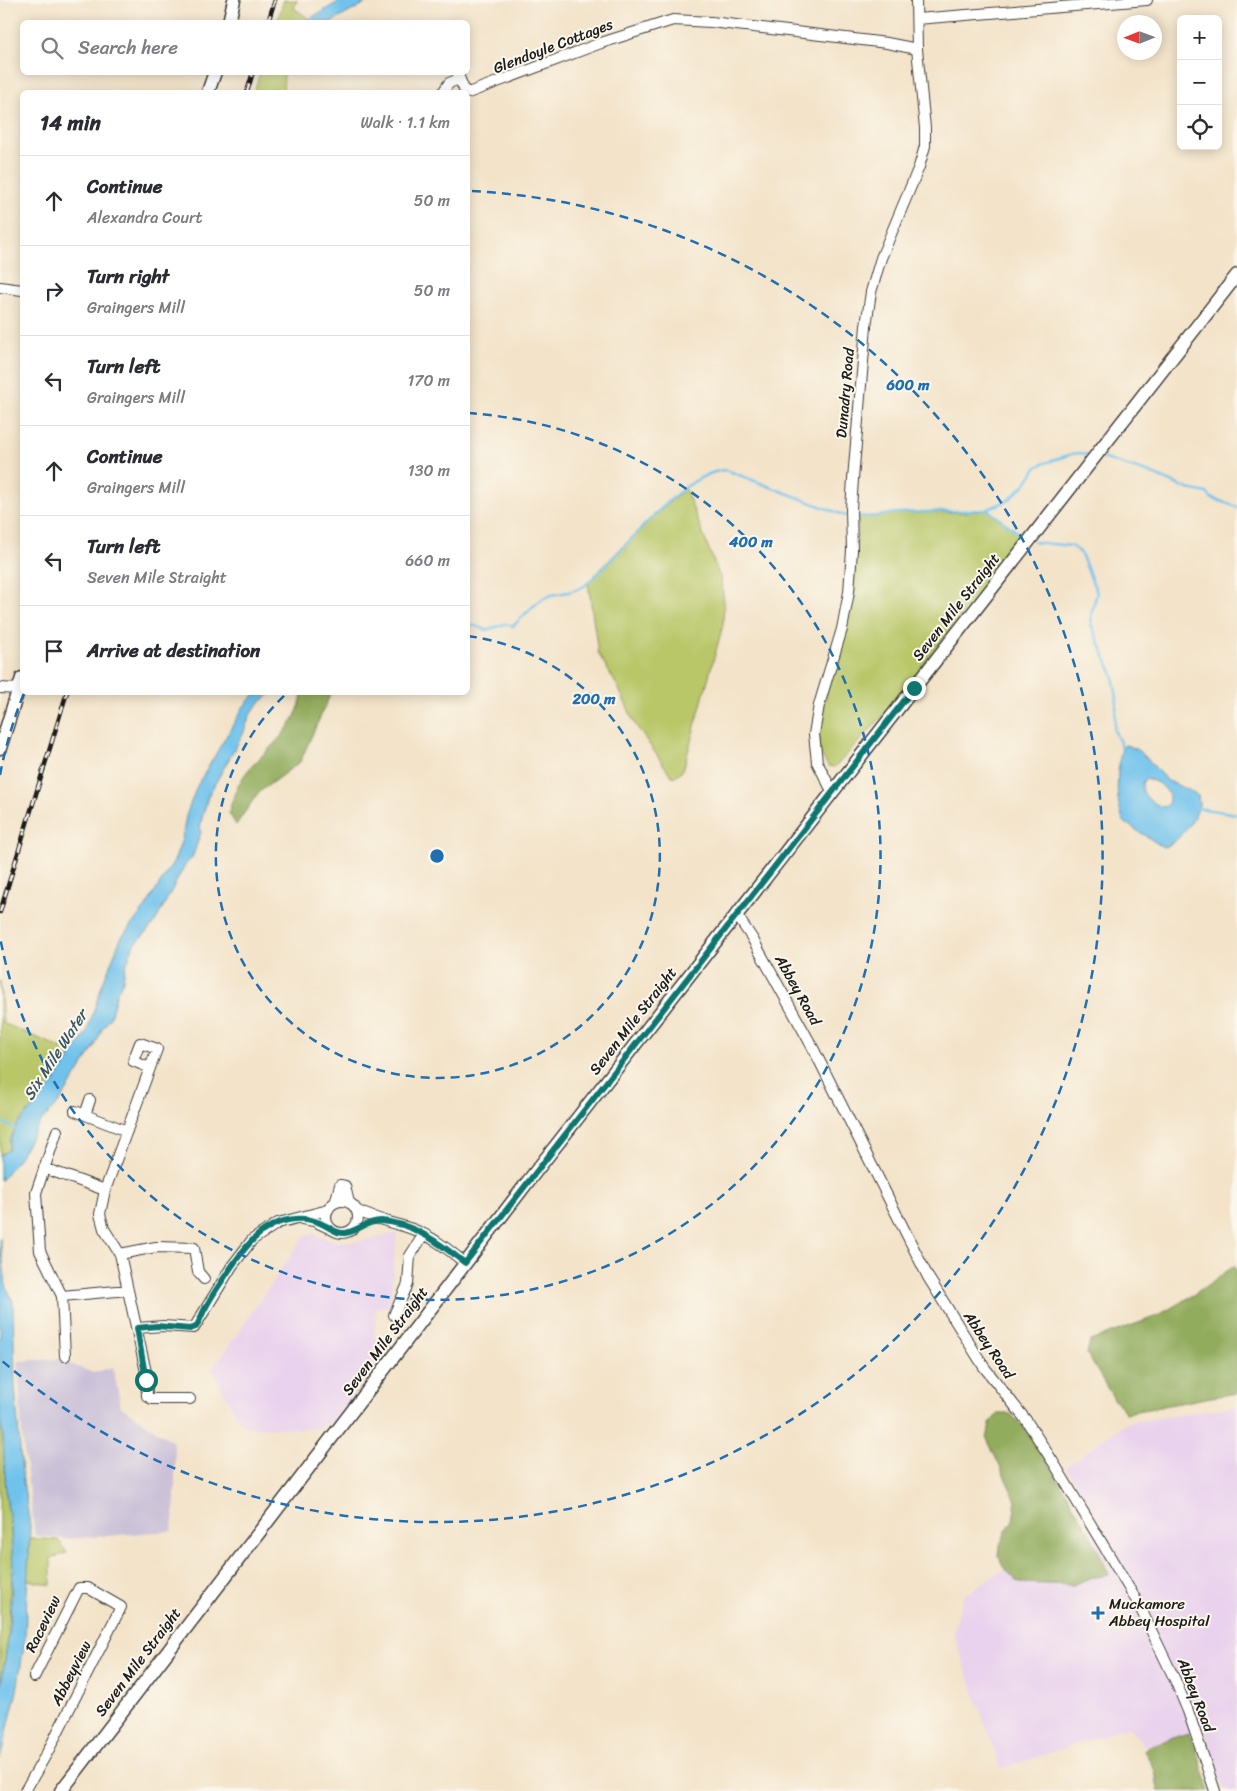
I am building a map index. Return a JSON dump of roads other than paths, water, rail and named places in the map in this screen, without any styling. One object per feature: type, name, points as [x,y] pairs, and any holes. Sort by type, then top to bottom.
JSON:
[{"type":"main road","points":[[229,20],[234,0]]},
{"type":"main road","points":[[209,90],[213,75]]},
{"type":"main road","name":"Seven Mile Straight","points":[[61,1791],[465,1263],[832,790],[1237,276]]},
{"type":"main road","points":[[0,748],[2,734],[20,686]]},
{"type":"street","name":"Dunadry Road","points":[[832,790],[817,762],[814,743],[815,729],[823,687],[842,629],[848,600],[852,557],[851,509],[856,421],[866,326],[881,258],[919,167],[925,146],[917,49],[916,0]]},
{"type":"street","points":[[917,19],[1147,0]]},
{"type":"street","name":"Glendoyle Cottages","points":[[470,92],[601,43],[673,20],[711,22],[779,30],[887,43],[917,49]]},
{"type":"street","name":"Glendoyle Cottages","points":[[445,90],[458,76],[465,90]]},
{"type":"street","points":[[0,287],[20,290]]},
{"type":"street","points":[[0,688],[20,683]]},
{"type":"street","name":"Abbey Road","points":[[736,914],[752,938],[813,1048],[928,1277],[984,1368],[1026,1420],[1041,1443],[1138,1603],[1178,1688],[1215,1791]]},
{"type":"street","points":[[150,1068],[105,1190],[101,1207],[102,1222],[120,1254],[146,1372],[148,1397],[152,1399],[190,1398]]},
{"type":"street","points":[[90,1100],[80,1113],[127,1131]]},
{"type":"street","points":[[57,1131],[36,1190],[38,1241],[42,1257],[62,1296],[65,1356]]},
{"type":"street","points":[[44,1168],[105,1190]]},
{"type":"street","points":[[331,1229],[327,1220],[340,1185],[345,1186],[358,1220],[353,1229]]},
{"type":"street","points":[[137,1328],[157,1326],[194,1328],[198,1324],[206,1305],[246,1245],[256,1236],[273,1226],[345,1202],[380,1221],[424,1234],[465,1263]]},
{"type":"street","points":[[296,1219],[314,1221],[340,1233],[349,1232],[365,1224],[380,1221]]},
{"type":"street","points":[[394,1315],[408,1283],[411,1254],[424,1234]]},
{"type":"street","points":[[120,1254],[156,1247],[194,1248],[198,1272],[204,1279]]},
{"type":"street","points":[[62,1296],[128,1290]]},
{"type":"street","name":"Raceview","points":[[34,1677],[76,1592],[81,1587]]},
{"type":"street","name":"Abbeyview","points":[[25,1791],[47,1753],[121,1608],[88,1588],[81,1587]]},
{"type":"water","points":[[342,0],[371,0],[336,20],[307,20]]},
{"type":"water","points":[[254,695],[269,695],[258,704],[250,715],[243,734],[208,796],[201,822],[201,832],[192,858],[185,865],[155,922],[134,944],[110,1018],[102,1029],[95,1046],[59,1103],[41,1121],[18,1159],[0,1181],[0,1155],[9,1150],[10,1140],[17,1125],[52,1086],[87,1032],[102,985],[121,938],[145,908],[175,859],[182,839],[186,816],[197,786],[244,706]]},
{"type":"water","points":[[1126,745],[1133,747],[1148,759],[1166,779],[1198,796],[1199,804],[1195,816],[1174,842],[1163,847],[1124,822],[1119,804],[1117,785],[1122,747]],"holes":[[[1146,779],[1161,785],[1168,793],[1169,798],[1165,807],[1151,801],[1145,794],[1142,786],[1143,781]]]},
{"type":"water","points":[[0,1237],[6,1285],[13,1302],[15,1386],[22,1474],[30,1526],[25,1638],[17,1691],[0,1760],[0,1690],[9,1634],[13,1569],[3,1435],[0,1420]]},
{"type":"waterway","points":[[857,516],[872,517],[896,513],[986,510],[1009,500],[1026,483],[1036,468],[1042,464],[1072,454],[1088,455]]},
{"type":"waterway","points":[[1102,458],[1150,473],[1188,489],[1207,493],[1211,498],[1237,507]]},
{"type":"waterway","points":[[470,626],[487,630],[505,624],[513,626],[534,605],[544,598],[584,586],[670,500],[688,485],[707,475],[726,470],[846,516]]},
{"type":"waterway","points":[[988,510],[1024,537]]},
{"type":"waterway","points":[[1034,542],[1071,546],[1080,552],[1084,561],[1097,593],[1091,624],[1113,675],[1117,698],[1114,730],[1122,747]]},
{"type":"waterway","points":[[1198,808],[1237,814]]},
{"type":"waterway","points":[[0,1121],[19,1131]]},
{"type":"railway","points":[[269,20],[275,0]]},
{"type":"railway","points":[[248,90],[252,75]]},
{"type":"railway","points":[[0,912],[66,695]]},
{"type":"place","name":"Muckamore Abbey Hospital","points":[[1098,1613]]},
{"type":"water label","name":"Six Mile Water","points":[[55,1055]]}]
